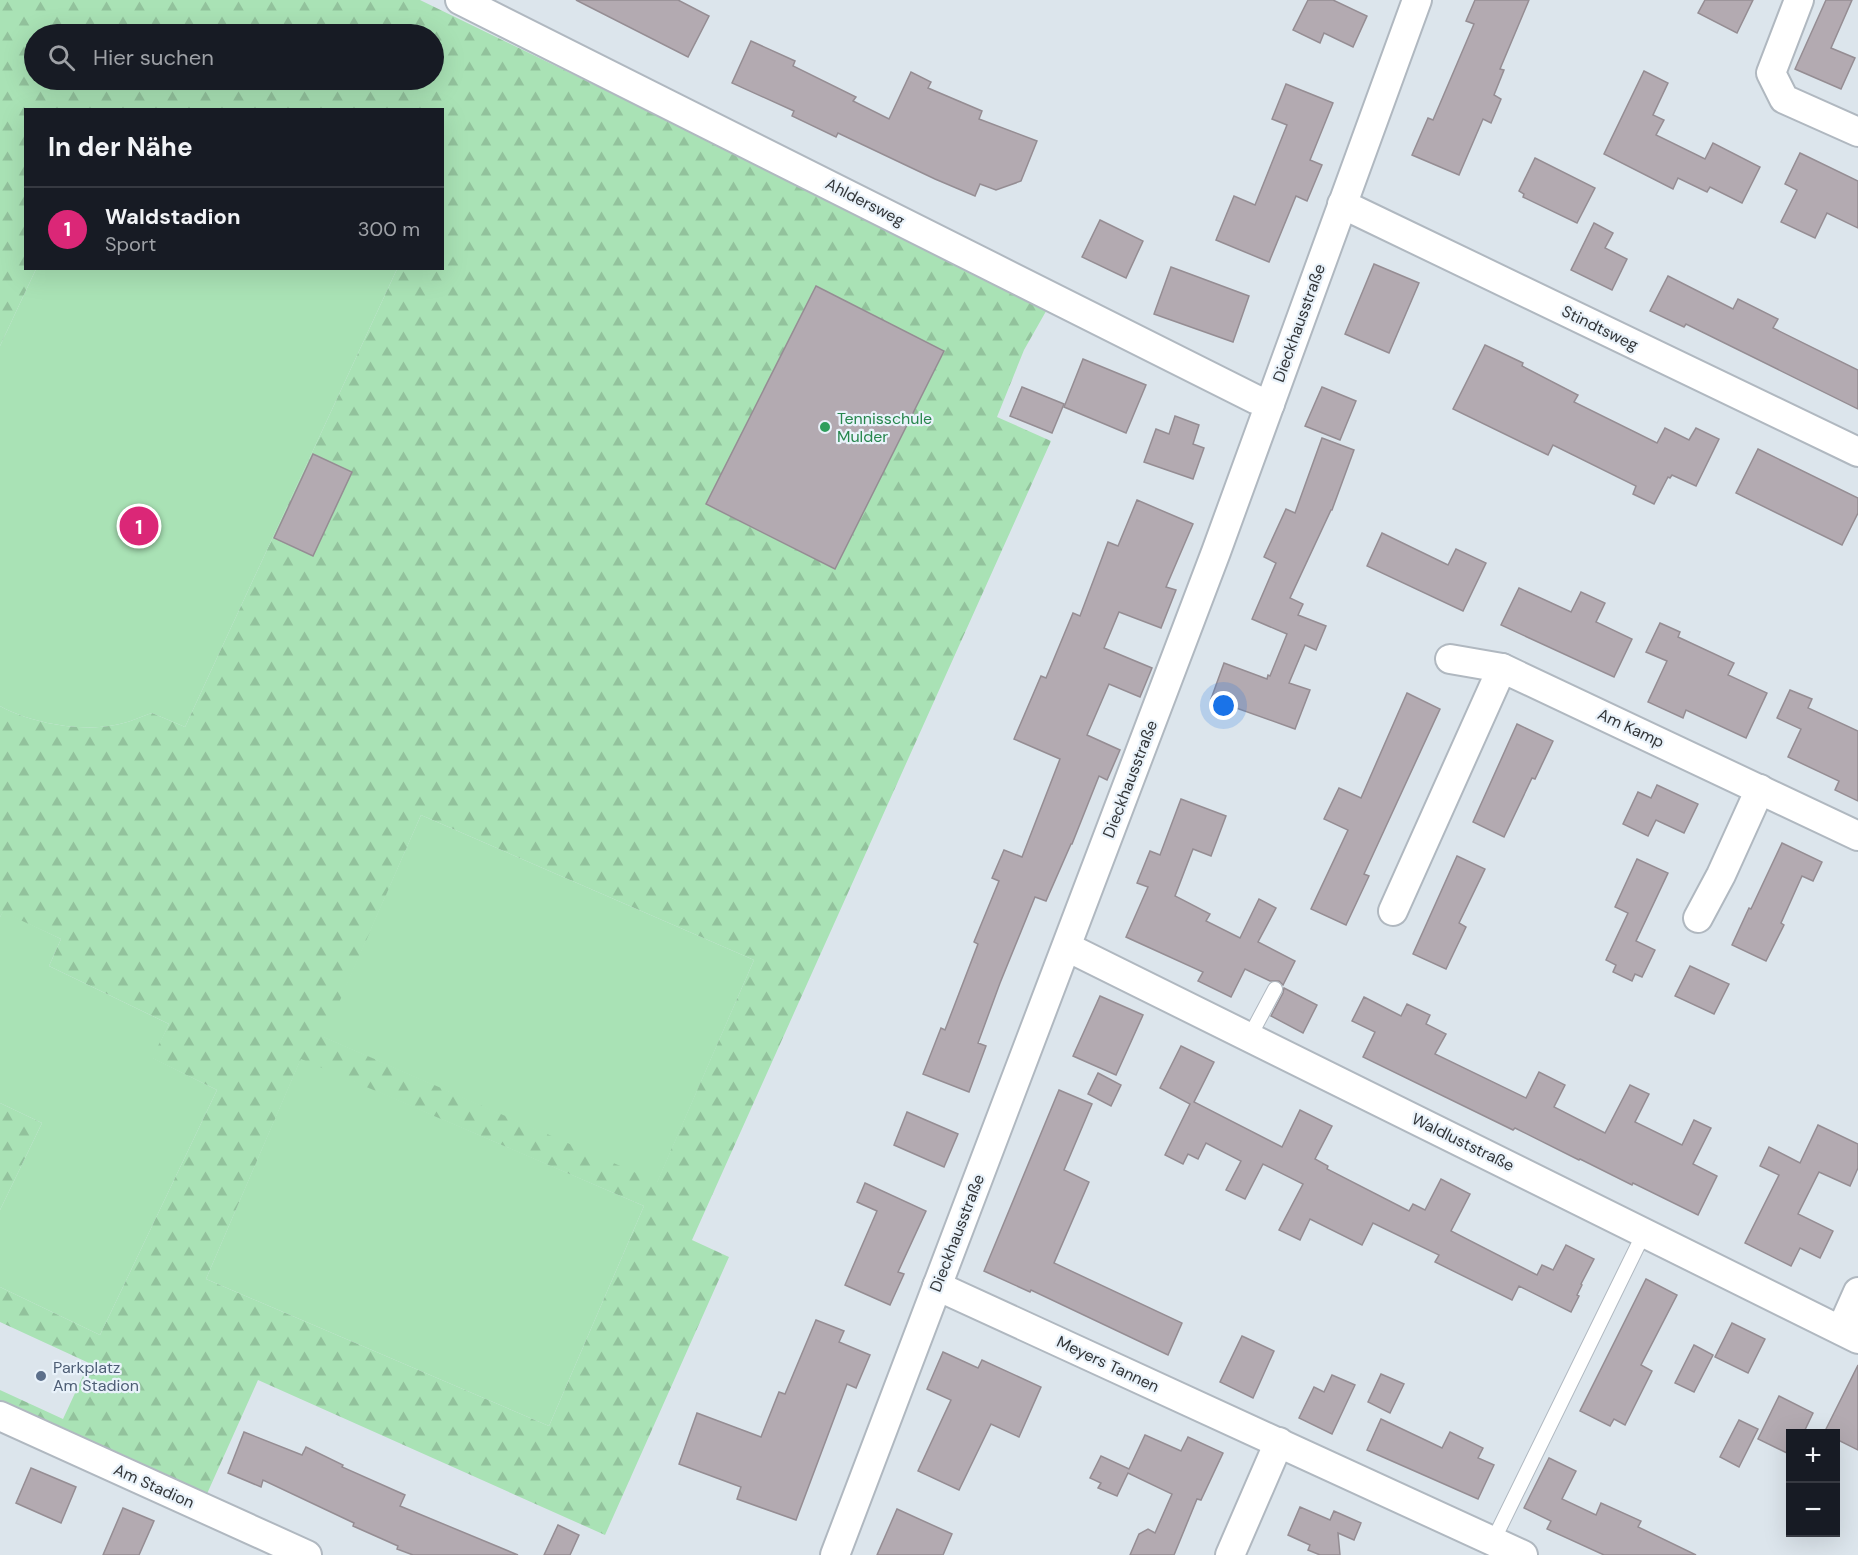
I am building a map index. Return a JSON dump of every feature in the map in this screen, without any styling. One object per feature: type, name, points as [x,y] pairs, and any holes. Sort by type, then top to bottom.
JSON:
[{"type":"street","name":"Ahldersweg","points":[[460,0],[1255,399],[1270,404]]},
{"type":"street","name":"Dieckhausstraße","points":[[835,1555],[1216,552],[1417,0]]},
{"type":"street","points":[[1799,0],[1771,73],[1784,99],[1858,132]]},
{"type":"street","name":"Stindtsweg","points":[[1342,204],[1858,452]]},
{"type":"street","name":"Am Kamp","points":[[1450,659],[1502,668],[1858,836]]},
{"type":"street","points":[[1393,911],[1502,668]]},
{"type":"street","points":[[1698,918],[1760,789]]},
{"type":"street","name":"Waldluststraße","points":[[1067,946],[1850,1335]]},
{"type":"street","name":"Meyers Tannen","points":[[937,1286],[1523,1555]]},
{"type":"street","points":[[1850,1335],[1858,1292]]},
{"type":"street","name":"Am Stadion","points":[[0,1416],[307,1555]]},
{"type":"street","points":[[1230,1555],[1279,1442]]},
{"type":"lane","points":[[1250,1036],[1275,988]]},
{"type":"lane","points":[[1493,1541],[1644,1233]]},
{"type":"green space","points":[[0,0],[420,0],[1049,306],[1024,350],[997,417],[1051,441],[692,1240],[729,1257],[605,1535],[258,1380],[206,1496],[0,1406],[0,1390],[63,1419],[89,1363],[0,1322],[0,1287],[100,1335],[217,1090],[152,1058],[169,1024],[49,966],[61,939],[3,912],[0,917],[0,706],[26,717],[72,727],[115,725],[152,713],[185,727],[397,270],[444,270],[444,108],[24,108],[24,270],[36,270],[0,346]],"holes":[[[421,815],[754,960],[657,1182],[324,1037]],[[301,1059],[644,1206],[549,1426],[206,1279]]]},
{"type":"green space","points":[[36,270],[397,270],[185,727],[152,713],[115,725],[72,727],[26,717],[0,706],[0,346]]},
{"type":"green space","points":[[421,815],[754,960],[657,1183],[323,1037]]},
{"type":"green space","points":[[3,911],[61,939],[49,966],[169,1024],[153,1058],[217,1090],[100,1335],[0,1287],[0,1210],[42,1123],[0,1103],[0,917]]},
{"type":"green space","points":[[301,1058],[644,1206],[549,1426],[206,1279]]},
{"type":"green space","points":[[0,1103],[42,1123],[0,1210]]},
{"type":"building","points":[[576,0],[678,0],[709,16],[688,57]]},
{"type":"building","points":[[1308,0],[1333,0],[1367,16],[1353,47],[1324,33],[1320,43],[1293,30]]},
{"type":"building","points":[[1475,0],[1529,0],[1500,69],[1504,70],[1494,95],[1501,99],[1491,123],[1483,119],[1459,175],[1412,155],[1428,118],[1433,120],[1474,24],[1466,21]]},
{"type":"building","points":[[1705,0],[1753,0],[1737,33],[1698,13]]},
{"type":"building","points":[[1826,0],[1852,0],[1831,48],[1855,58],[1841,89],[1795,69]]},
{"type":"building","points":[[751,41],[795,61],[793,66],[856,97],[853,101],[889,119],[911,72],[931,82],[928,88],[982,111],[979,119],[1037,141],[1021,181],[996,190],[980,184],[975,196],[838,133],[836,137],[792,116],[794,111],[732,83]]},
{"type":"building","points":[[1644,71],[1668,83],[1653,115],[1664,120],[1656,135],[1705,159],[1713,143],[1760,167],[1742,203],[1710,187],[1707,192],[1678,178],[1673,189],[1604,154]]},
{"type":"building","points":[[1286,84],[1333,103],[1310,160],[1322,165],[1307,201],[1296,196],[1269,262],[1216,240],[1234,196],[1255,205],[1287,125],[1272,119]]},
{"type":"building","points":[[1800,153],[1858,181],[1858,228],[1827,213],[1815,238],[1781,222],[1797,190],[1785,184]]},
{"type":"building","points":[[1535,158],[1595,188],[1577,223],[1523,197],[1524,194],[1519,191]]},
{"type":"building","points":[[1100,220],[1143,241],[1126,278],[1082,257]]},
{"type":"building","points":[[1594,223],[1613,233],[1605,248],[1627,259],[1612,290],[1571,270]]},
{"type":"building","points":[[1374,264],[1419,283],[1389,353],[1345,334]]},
{"type":"building","points":[[1171,267],[1249,296],[1233,342],[1154,314]]},
{"type":"building","points":[[1668,276],[1733,309],[1738,299],[1778,319],[1773,328],[1858,370],[1858,409],[1686,324],[1684,327],[1650,311]]},
{"type":"building","name":"Tennisschule Mulder","points":[[816,286],[944,351],[835,569],[706,504]]},
{"type":"building","points":[[1485,345],[1523,363],[1522,366],[1578,395],[1574,402],[1657,443],[1665,428],[1689,440],[1696,428],[1719,439],[1696,486],[1672,475],[1668,477],[1654,504],[1633,494],[1636,486],[1553,445],[1548,455],[1453,409]]},
{"type":"building","points":[[1083,359],[1146,385],[1126,433],[1064,407]]},
{"type":"building","points":[[1022,387],[1064,404],[1052,433],[1010,416]]},
{"type":"building","points":[[1322,387],[1356,401],[1340,440],[1305,426]]},
{"type":"building","points":[[1175,416],[1199,425],[1193,444],[1204,448],[1193,479],[1144,462],[1156,429],[1169,434]]},
{"type":"building","points":[[1322,438],[1354,450],[1332,510],[1290,598],[1303,604],[1298,615],[1326,626],[1316,650],[1305,645],[1289,683],[1310,690],[1295,729],[1211,699],[1224,663],[1267,679],[1268,675],[1270,676],[1287,634],[1252,619],[1276,563],[1264,557],[1286,509],[1295,513]]},
{"type":"building","points":[[1758,449],[1858,498],[1858,513],[1842,545],[1736,493]]},
{"type":"building","points":[[313,454],[352,472],[313,556],[274,538]]},
{"type":"building","points":[[1137,500],[1193,524],[1166,587],[1176,590],[1161,628],[1119,612],[1104,648],[1152,668],[1140,697],[1109,684],[1087,735],[1120,750],[1107,780],[1099,776],[1046,901],[1035,897],[978,1043],[986,1046],[969,1092],[923,1074],[941,1028],[945,1030],[978,944],[974,942],[999,881],[992,878],[1004,850],[1022,857],[1060,759],[1014,739],[1041,676],[1046,678],[1073,613],[1080,616],[1108,542],[1118,546]]},
{"type":"building","points":[[1382,533],[1448,565],[1456,549],[1486,563],[1463,611],[1367,566]]},
{"type":"building","points":[[1519,588],[1571,612],[1581,592],[1605,603],[1596,622],[1632,639],[1614,677],[1501,625]]},
{"type":"building","points":[[1660,623],[1680,632],[1678,637],[1734,663],[1728,675],[1767,693],[1746,738],[1686,710],[1683,718],[1648,702],[1667,661],[1646,652]]},
{"type":"building","points":[[1790,690],[1812,699],[1808,708],[1858,731],[1858,801],[1835,790],[1839,781],[1788,757],[1801,729],[1777,718]]},
{"type":"building","points":[[1407,693],[1440,709],[1364,874],[1369,876],[1346,925],[1311,909],[1348,830],[1324,819],[1339,788],[1361,798]]},
{"type":"building","points":[[1517,724],[1553,741],[1535,779],[1532,778],[1504,837],[1473,822]]},
{"type":"building","points":[[1657,785],[1698,804],[1684,833],[1656,820],[1648,836],[1623,824],[1638,792],[1651,798]]},
{"type":"building","points":[[1181,799],[1226,816],[1211,856],[1193,849],[1175,896],[1210,914],[1206,921],[1240,938],[1259,899],[1276,908],[1258,942],[1295,961],[1283,985],[1279,981],[1270,981],[1245,969],[1231,997],[1198,981],[1203,972],[1126,937],[1148,887],[1137,883],[1150,851],[1160,855]]},
{"type":"building","points":[[1782,843],[1822,862],[1813,881],[1802,876],[1781,923],[1784,925],[1766,961],[1732,945]]},
{"type":"building","points":[[1457,856],[1485,869],[1459,923],[1466,927],[1446,969],[1413,954]]},
{"type":"building","points":[[1637,859],[1668,873],[1636,941],[1655,950],[1642,977],[1635,974],[1632,981],[1613,972],[1616,965],[1606,960],[1628,913],[1615,907]]},
{"type":"building","points":[[1690,966],[1729,984],[1714,1014],[1675,996]]},
{"type":"building","points":[[1284,988],[1317,1005],[1303,1033],[1271,1016]]},
{"type":"building","points":[[1100,996],[1143,1015],[1116,1075],[1073,1056]]},
{"type":"building","points":[[1364,997],[1401,1016],[1407,1004],[1430,1015],[1426,1024],[1446,1034],[1435,1054],[1526,1098],[1539,1072],[1565,1085],[1554,1107],[1605,1133],[1630,1085],[1649,1094],[1635,1122],[1682,1145],[1694,1120],[1711,1128],[1693,1164],[1717,1176],[1698,1215],[1515,1128],[1513,1130],[1363,1057],[1375,1032],[1352,1021]]},
{"type":"building","points":[[1181,1046],[1214,1062],[1194,1102],[1282,1147],[1300,1110],[1332,1126],[1315,1159],[1328,1166],[1327,1169],[1409,1211],[1413,1204],[1425,1210],[1441,1179],[1470,1194],[1451,1231],[1537,1275],[1542,1265],[1553,1270],[1566,1245],[1594,1259],[1581,1284],[1577,1295],[1579,1296],[1571,1312],[1519,1286],[1512,1300],[1435,1262],[1439,1255],[1373,1223],[1362,1245],[1310,1219],[1300,1240],[1279,1230],[1303,1184],[1263,1164],[1245,1199],[1226,1190],[1241,1161],[1206,1143],[1198,1159],[1188,1154],[1183,1164],[1165,1155],[1190,1104],[1160,1088]]},
{"type":"building","points":[[1098,1073],[1121,1085],[1111,1106],[1088,1094]]},
{"type":"building","points":[[1059,1090],[1092,1104],[1064,1170],[1089,1182],[1054,1263],[1182,1323],[1168,1355],[1031,1290],[1030,1292],[984,1271]]},
{"type":"building","points":[[907,1112],[958,1134],[944,1167],[894,1145]]},
{"type":"building","points":[[1818,1125],[1858,1144],[1858,1168],[1850,1186],[1819,1172],[1798,1214],[1833,1231],[1820,1258],[1800,1248],[1791,1266],[1745,1243],[1779,1175],[1760,1166],[1769,1147],[1800,1163]]},
{"type":"building","points":[[865,1183],[926,1211],[898,1272],[904,1274],[890,1305],[845,1285],[877,1211],[857,1202]]},
{"type":"building","points":[[1646,1279],[1677,1295],[1641,1365],[1652,1371],[1625,1425],[1614,1419],[1610,1426],[1580,1411]]},
{"type":"building","points":[[816,1320],[844,1331],[839,1342],[870,1355],[856,1388],[847,1384],[796,1520],[737,1499],[741,1487],[679,1464],[697,1413],[761,1437],[779,1392],[785,1394]]},
{"type":"building","points":[[1732,1323],[1765,1339],[1748,1373],[1715,1357]]},
{"type":"building","points":[[1242,1336],[1274,1351],[1253,1398],[1220,1382]]},
{"type":"building","points":[[1694,1345],[1713,1355],[1694,1392],[1675,1383]]},
{"type":"building","points":[[943,1352],[978,1368],[982,1360],[1041,1387],[1019,1437],[991,1424],[959,1490],[918,1471],[951,1400],[927,1389]]},
{"type":"building","points":[[1858,1365],[1858,1450],[1840,1441],[1840,1429],[1826,1429]]},
{"type":"building","points":[[1381,1374],[1404,1384],[1390,1413],[1368,1402]]},
{"type":"building","points":[[1332,1375],[1355,1385],[1332,1434],[1299,1418],[1314,1387],[1324,1392]]},
{"type":"building","points":[[1779,1396],[1813,1413],[1805,1429],[1786,1429],[1786,1453],[1758,1439]]},
{"type":"building","points":[[1381,1419],[1442,1448],[1450,1432],[1483,1448],[1478,1458],[1494,1465],[1478,1499],[1367,1450]]},
{"type":"building","points":[[1739,1420],[1758,1429],[1739,1467],[1720,1457]]},
{"type":"building","points":[[244,1432],[302,1455],[306,1447],[343,1465],[342,1467],[405,1495],[400,1506],[518,1555],[413,1555],[397,1549],[398,1546],[353,1526],[354,1523],[263,1480],[261,1487],[228,1473]]},
{"type":"building","points":[[1145,1435],[1181,1451],[1188,1437],[1223,1453],[1201,1500],[1197,1499],[1174,1555],[1130,1555],[1139,1534],[1148,1529],[1155,1533],[1172,1494],[1128,1473],[1117,1496],[1098,1488],[1101,1483],[1090,1478],[1101,1456],[1129,1469]]},
{"type":"building","points":[[1549,1458],[1576,1471],[1562,1499],[1596,1515],[1601,1503],[1641,1521],[1638,1527],[1696,1555],[1604,1555],[1547,1529],[1551,1521],[1524,1508]]},
{"type":"building","points":[[31,1468],[76,1487],[61,1523],[16,1503]]},
{"type":"building","points":[[1300,1507],[1330,1520],[1334,1511],[1361,1523],[1354,1540],[1338,1533],[1340,1555],[1320,1555],[1308,1550],[1310,1545],[1288,1535]]},
{"type":"building","points":[[123,1508],[154,1521],[139,1555],[103,1555]]},
{"type":"building","points":[[897,1509],[952,1534],[943,1555],[877,1555]]},
{"type":"building","points":[[558,1525],[579,1535],[570,1555],[544,1555]]},
{"type":"place","name":"Tennisschule Mulder","points":[[825,427]]},
{"type":"place","name":"Waldstadion","points":[[139,526]]},
{"type":"place","name":"Parkplatz Am Stadion","points":[[41,1376]]}]
